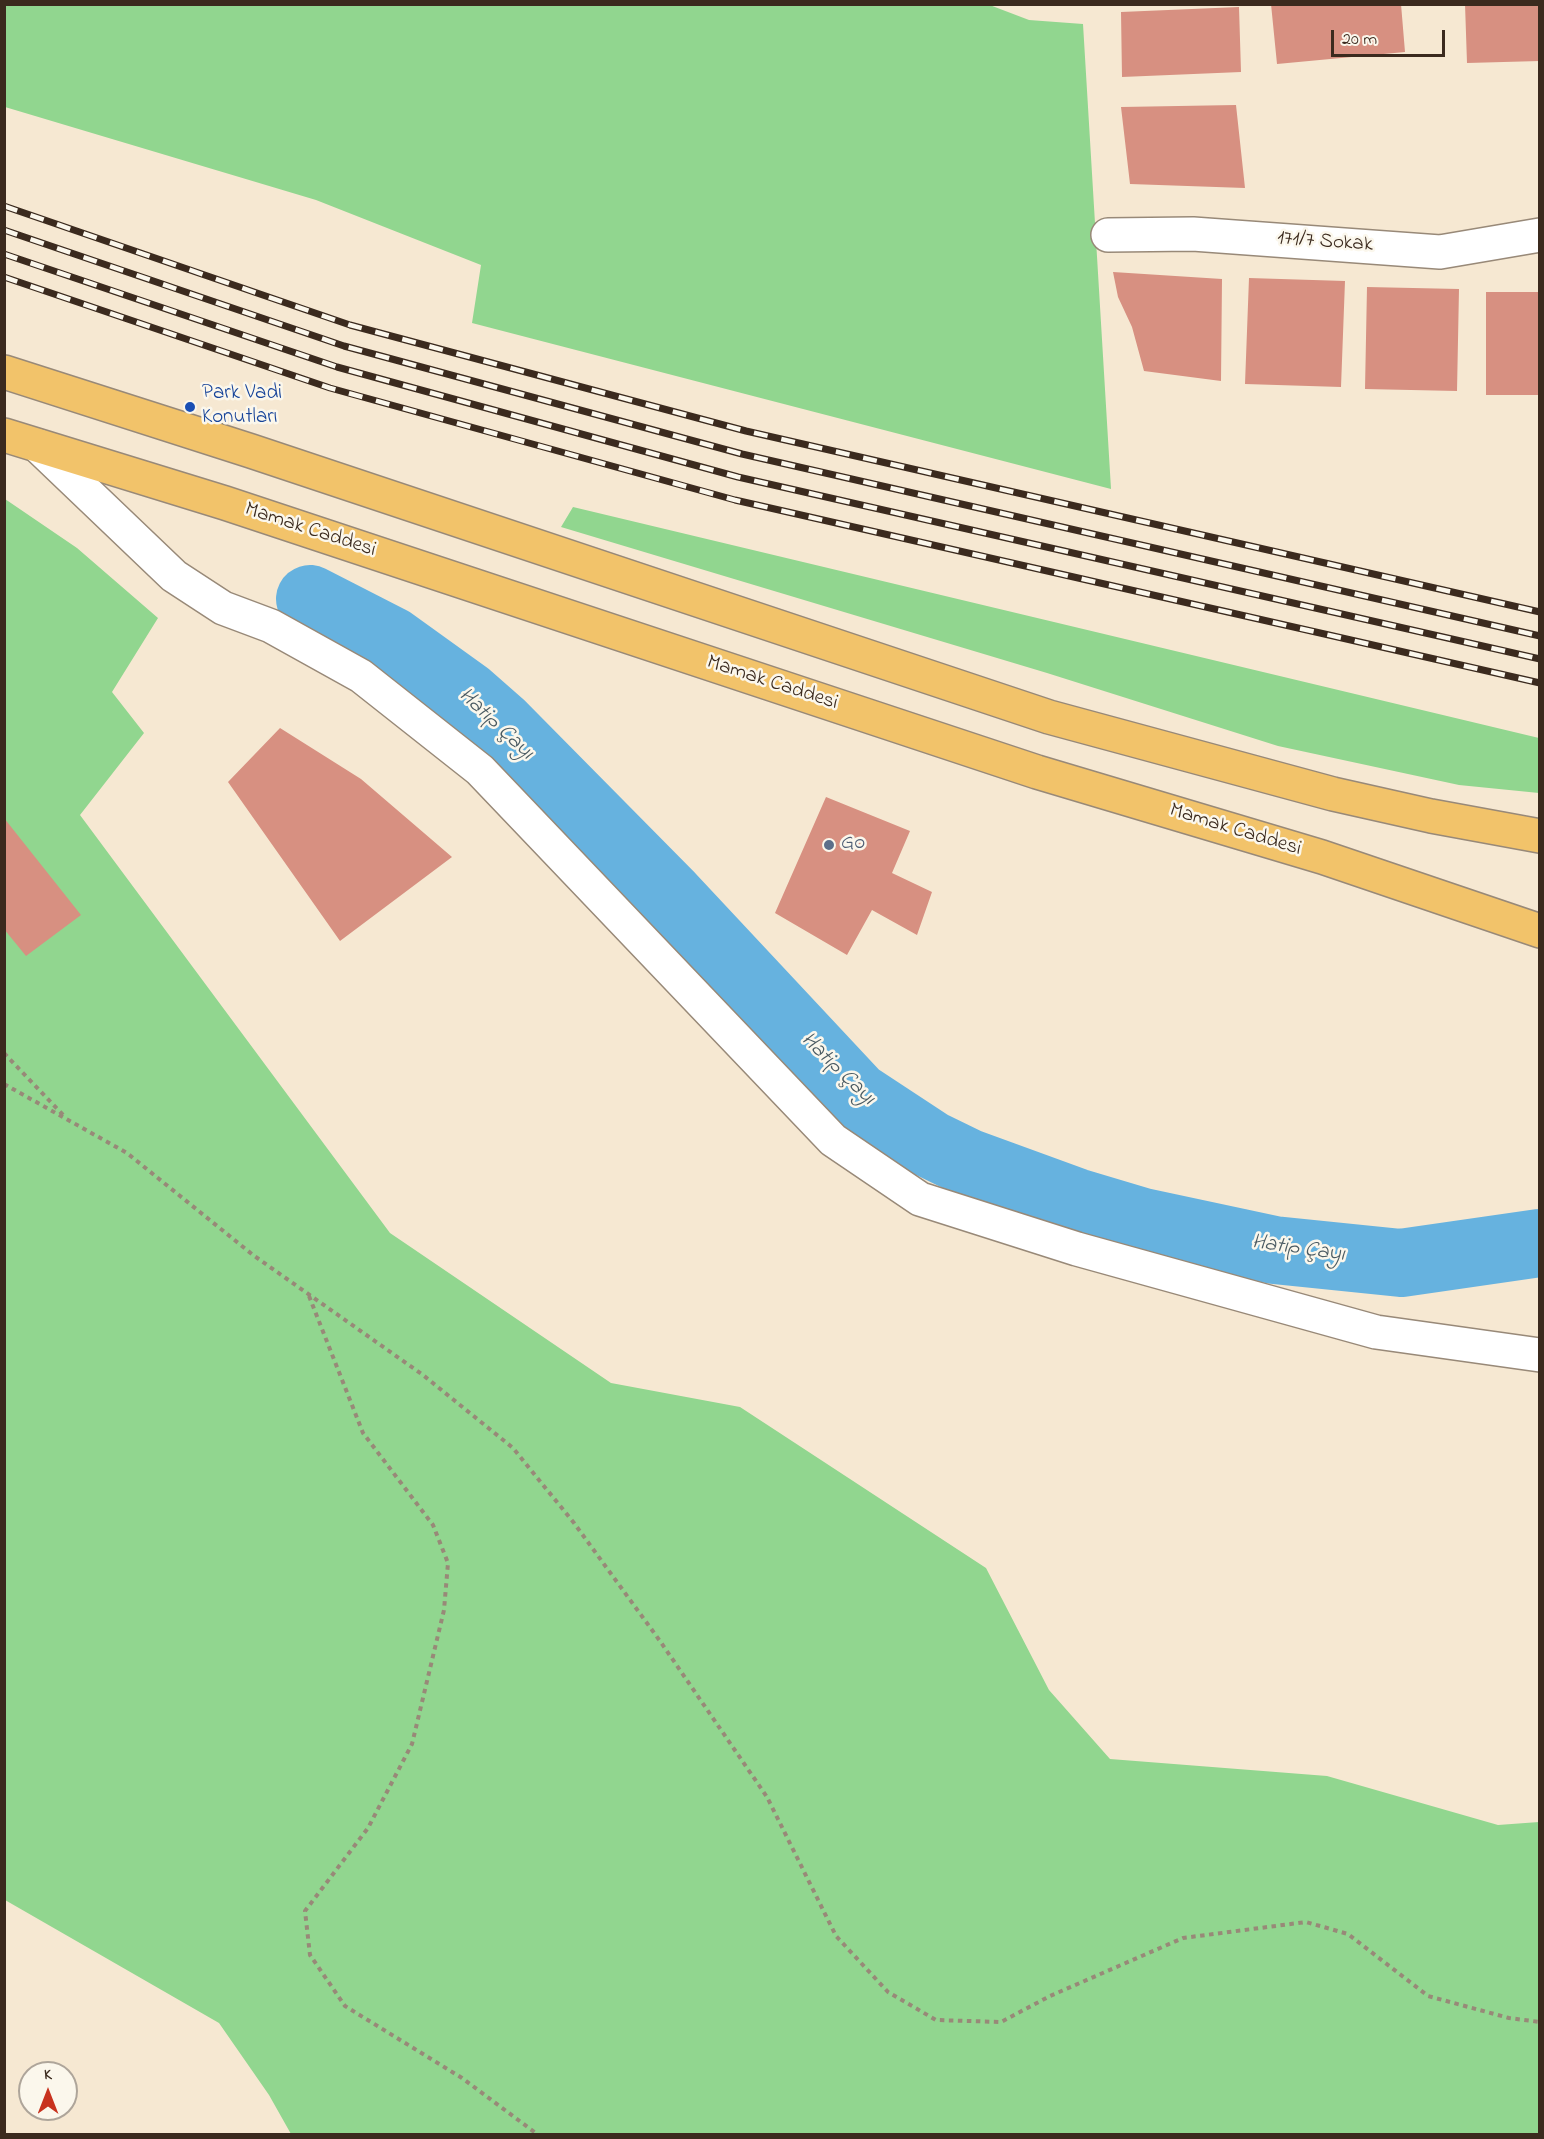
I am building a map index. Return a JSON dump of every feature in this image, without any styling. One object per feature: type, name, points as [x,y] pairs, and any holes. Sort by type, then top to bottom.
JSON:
[{"type":"main road","points":[[4,372],[251,451],[1049,717],[1333,794],[1431,816],[1539,836]]},
{"type":"main road","name":"Mamak Caddesi","points":[[4,435],[225,503],[1037,772],[1322,857],[1539,931]]},
{"type":"street","name":"171/7 Sokak","points":[[1108,235],[1193,234],[1440,252],[1539,235]]},
{"type":"street","points":[[38,446],[174,576],[223,608],[271,626],[361,676],[480,770],[833,1140],[920,1199],[1077,1249],[1376,1332],[1539,1355]]},
{"type":"path","points":[[4,1053],[69,1121]]},
{"type":"path","points":[[4,1084],[127,1153],[253,1255],[423,1375],[513,1448],[574,1523],[767,1797],[836,1936],[888,1992],[936,2020],[1001,2022],[1050,1996],[1183,1938],[1306,1922],[1348,1934],[1428,1996],[1509,2018],[1539,2022]]},
{"type":"path","points":[[309,1294],[363,1433],[433,1525],[448,1563],[444,1610],[412,1744],[368,1828],[305,1911],[310,1955],[345,2006],[462,2078],[537,2134]]},
{"type":"green space","points":[[987,4],[1029,20],[1083,24],[1111,489],[472,323],[481,265],[316,200],[5,107],[4,5]]},
{"type":"green space","points":[[5,499],[77,548],[158,618],[112,692],[144,733],[80,815],[390,1233],[611,1383],[740,1407],[986,1568],[1049,1690],[1110,1759],[1327,1776],[1498,1825],[1539,1822],[1539,2134],[291,2134],[269,2095],[219,2023],[5,1900]]},
{"type":"green space","points":[[573,507],[1539,738],[1539,793],[1459,785],[1278,746],[1047,673],[561,527]]},
{"type":"building","points":[[1271,4],[1401,4],[1405,52],[1277,64]]},
{"type":"building","points":[[1465,4],[1540,4],[1540,61],[1467,63]]},
{"type":"building","points":[[1239,7],[1241,72],[1122,77],[1121,12]]},
{"type":"building","points":[[1236,105],[1245,188],[1130,184],[1121,107]]},
{"type":"building","points":[[1113,272],[1222,279],[1221,381],[1144,371],[1132,327],[1118,297]]},
{"type":"building","points":[[1249,278],[1345,281],[1341,387],[1245,384]]},
{"type":"building","points":[[1367,287],[1459,289],[1457,391],[1365,389]]},
{"type":"building","points":[[1486,292],[1540,292],[1540,395],[1486,395]]},
{"type":"building","points":[[280,728],[361,779],[452,857],[340,941],[228,782]]},
{"type":"building","points":[[826,797],[910,831],[892,873],[932,892],[917,935],[872,910],[847,955],[775,913]]},
{"type":"building","points":[[4,818],[81,915],[26,956],[4,929]]},
{"type":"waterway","name":"Hatip Çayı","points":[[310,599],[392,641],[467,695],[500,724],[670,896],[857,1096],[930,1144],[969,1163],[1076,1202],[1143,1222],[1274,1250],[1401,1263],[1540,1243]]},
{"type":"railway","points":[[4,206],[350,325],[746,431],[1540,612]]},
{"type":"railway","points":[[4,230],[344,346],[742,454],[1540,636]]},
{"type":"railway","points":[[4,254],[337,367],[738,477],[1540,659]]},
{"type":"railway","points":[[4,277],[330,388],[735,500],[1540,683]]},
{"type":"place","name":"Park Vadi Konutları","points":[[190,407]]},
{"type":"place","name":"Go","points":[[829,845]]}]
